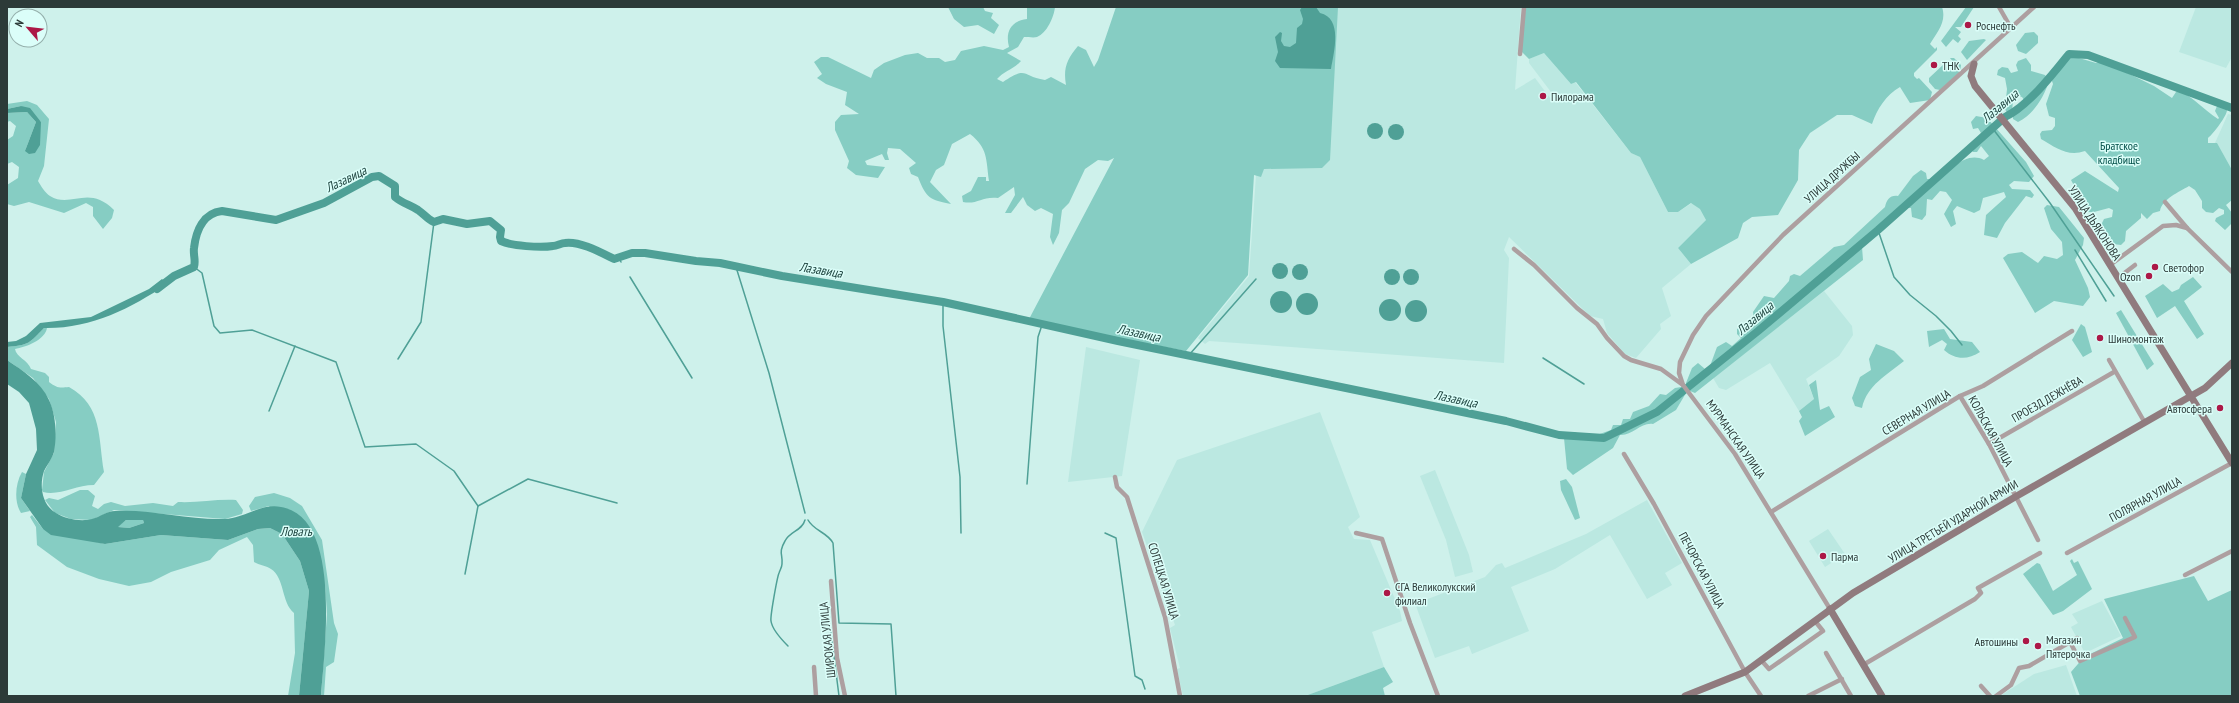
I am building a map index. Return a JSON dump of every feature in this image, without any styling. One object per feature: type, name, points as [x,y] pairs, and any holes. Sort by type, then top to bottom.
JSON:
[{"type":"main road","name":"УЛИЦА ДЬЯКОНОВА","points":[[1974,64],[1971,76],[1974,86],[2075,208],[2232,463]]},
{"type":"main road","name":"УЛИЦА ТРЕТЬЕЙ УДАРНОЙ АРМИИ","points":[[1685,696],[1745,672],[1853,593],[2015,497],[2205,388],[2232,363]]},
{"type":"main road","name":"МУРМАНСКАЯ УЛИЦА","points":[[1830,609],[1882,696]]},
{"type":"street","points":[[1520,54],[1524,7]]},
{"type":"street","points":[[1999,7],[2011,28]]},
{"type":"street","name":"УЛИЦА ДРУЖБЫ","points":[[1683,385],[1679,373],[1680,362],[1692,335],[1706,316],[1783,235],[1974,64],[2034,7]]},
{"type":"street","points":[[2165,202],[2187,228],[2232,272]]},
{"type":"street","points":[[2110,264],[2163,226],[2176,225],[2187,228]]},
{"type":"street","name":"МУРМАНСКАЯ УЛИЦА","points":[[1514,249],[1534,265],[1577,308],[1597,324],[1607,338],[1624,356],[1631,360],[1661,369],[1683,385],[1735,454],[1830,609]]},
{"type":"street","points":[[2118,278],[2135,265]]},
{"type":"street","name":"СЕВЕРНАЯ УЛИЦА","points":[[1771,512],[1960,396],[1983,386],[2072,331]]},
{"type":"street","points":[[2108,360],[2145,423]]},
{"type":"street","name":"ПРОЕЗД ДЕЖНЁВА","points":[[1990,444],[2114,372]]},
{"type":"street","name":"КОЛЬСКАЯ УЛИЦА","points":[[1960,396],[1990,444],[2015,497],[2038,540]]},
{"type":"street","name":"ПЕЧОРСКАЯ УЛИЦА","points":[[1624,454],[1654,504],[1745,672],[1761,696]]},
{"type":"street","name":"ПОЛЯРНАЯ УЛИЦА","points":[[2068,553],[2232,463]]},
{"type":"street","name":"СОПЕЦКАЯ УЛИЦА","points":[[1115,477],[1117,487],[1127,497],[1166,617],[1180,696]]},
{"type":"street","points":[[1356,533],[1382,538],[1410,623],[1438,696]]},
{"type":"street","points":[[2185,575],[2232,551]]},
{"type":"street","points":[[1863,665],[1975,599],[1981,593],[1978,588],[2040,553]]},
{"type":"street","name":"ШИРОКАЯ УЛИЦА","points":[[831,581],[837,658],[845,696]]},
{"type":"street","points":[[2070,642],[2080,661],[2135,637],[2125,618]]},
{"type":"street","points":[[1762,660],[1769,669],[1823,631],[1815,621]]},
{"type":"street","points":[[1996,696],[2011,685],[2019,668],[2029,666],[2077,638]]},
{"type":"street","points":[[1826,653],[1842,678],[1851,696]]},
{"type":"street","points":[[814,667],[816,696]]},
{"type":"street","points":[[1808,696],[1842,678]]},
{"type":"street","points":[[1981,686],[1990,696]]},
{"type":"shaded area","points":[[1261,7],[1521,7],[1515,90],[1535,78],[1550,98],[1554,96],[1529,63],[1529,59],[1544,53],[1571,84],[1575,82],[1631,153],[1640,157],[1668,212],[1678,212],[1692,203],[1701,209],[1706,220],[1678,248],[1691,264],[1662,288],[1671,316],[1660,324],[1661,329],[1636,358],[1625,354],[1607,333],[1603,319],[1590,316],[1509,237],[1504,250],[1509,258],[1504,363],[1209,341],[1205,344],[1198,338],[1249,276],[1256,175]]},
{"type":"shaded area","points":[[2196,7],[2232,7],[2232,57],[2226,68],[2179,52]]},
{"type":"shaded area","points":[[2228,114],[2232,115],[2232,176],[2210,154]]},
{"type":"shaded area","points":[[1824,291],[1852,326],[1853,335],[1839,356],[1806,379],[1814,399],[1799,411],[1770,363],[1726,390],[1719,388],[1713,378]]},
{"type":"shaded area","points":[[1086,347],[1140,360],[1122,476],[1068,482]]},
{"type":"shaded area","points":[[1320,412],[1360,517],[1348,527],[1354,539],[1370,540],[1400,611],[1402,621],[1372,632],[1384,667],[1305,696],[1183,696],[1177,669],[1180,668],[1170,628],[1175,625],[1142,532],[1177,460]]},
{"type":"shaded area","points":[[1435,470],[1469,555],[1473,572],[1455,577],[1446,540],[1420,476]]},
{"type":"shaded area","points":[[1647,500],[1682,563],[1665,573],[1672,585],[1647,599],[1610,535],[1555,569],[1511,587],[1529,631],[1472,654],[1469,646],[1435,658],[1416,606],[1420,602],[1485,577],[1496,565],[1502,563],[1505,568],[1586,534]]},
{"type":"shaded area","name":"Парма","points":[[1828,529],[1845,554],[1825,567],[1809,541]]},
{"type":"shaded area","points":[[2102,601],[2121,636],[2085,653],[2071,627],[2078,623],[2072,614]]},
{"type":"shaded area","points":[[2066,665],[2077,696],[2000,696],[2034,674]]},
{"type":"green space","points":[[948,7],[983,7],[985,11],[993,13],[991,18],[999,25],[994,34],[978,25],[964,27],[954,19]]},
{"type":"green space","points":[[1027,7],[1055,7],[1052,20],[1041,35],[1037,37],[1024,37],[1018,47],[1007,53],[1021,61],[997,79],[1003,82],[1021,73],[1045,80],[1051,77],[1066,85],[1065,74],[1067,64],[1071,55],[1078,46],[1086,50],[1094,67],[1098,60],[1116,7],[1338,7],[1330,160],[1322,168],[1264,169],[1261,177],[1254,175],[1248,275],[1186,351],[1028,321],[1114,158],[1108,161],[1098,160],[1085,169],[1069,203],[1062,210],[1059,233],[1053,245],[1050,237],[1053,214],[1041,208],[1035,211],[1027,205],[1023,197],[1011,213],[1005,213],[1015,195],[1014,187],[998,198],[988,198],[968,203],[963,202],[962,196],[971,191],[978,177],[986,177],[986,181],[989,181],[983,149],[976,139],[970,134],[952,144],[944,165],[936,170],[930,182],[951,204],[933,199],[926,194],[918,177],[911,174],[909,168],[916,163],[900,149],[888,148],[887,153],[889,160],[885,160],[882,154],[865,161],[867,165],[885,167],[878,178],[856,175],[847,168],[849,161],[835,130],[835,122],[841,115],[859,114],[845,105],[847,92],[826,84],[817,78],[822,74],[814,62],[821,57],[828,57],[871,78],[874,70],[884,63],[905,55],[918,53],[927,58],[939,58],[945,62],[955,60],[961,51],[984,46],[1003,50],[1009,47],[1008,37],[1010,28],[1017,22],[1027,19]]},
{"type":"green space","points":[[1525,7],[1942,7],[1943,17],[1940,27],[1930,44],[1935,49],[1937,47],[1937,50],[1914,73],[1914,76],[1917,79],[1919,78],[1932,92],[1930,100],[1910,103],[1900,87],[1890,94],[1883,103],[1872,124],[1852,115],[1837,115],[1810,133],[1799,150],[1798,180],[1778,215],[1752,217],[1743,223],[1738,238],[1691,264],[1678,248],[1706,220],[1700,209],[1691,203],[1678,212],[1668,212],[1640,157],[1631,153],[1576,82],[1571,84],[1544,53],[1529,59],[1521,51]]},
{"type":"green space","points":[[1966,7],[1974,7],[1961,27],[1955,27],[1961,32],[1958,36],[1961,39],[1958,43],[1953,39],[1946,47],[1941,41]]},
{"type":"green space","points":[[2034,32],[2038,36],[2038,43],[2026,54],[2018,51],[2016,45],[2025,33]]},
{"type":"green space","points":[[1986,40],[1967,60],[1961,52],[1969,41]]},
{"type":"green space","name":"Братское кладбище","points":[[2072,56],[2096,63],[2103,61],[2154,86],[2172,98],[2176,92],[2180,91],[2218,119],[2219,118],[2215,111],[2217,106],[2222,106],[2227,110],[2216,129],[2208,138],[2208,143],[2217,143],[2232,170],[2232,200],[2226,205],[2232,213],[2232,223],[2225,230],[2215,221],[2216,218],[2224,214],[2224,210],[2219,208],[2213,213],[2206,212],[2202,208],[2202,201],[2195,190],[2189,186],[2167,199],[2160,211],[2153,213],[2147,219],[2141,213],[2141,218],[2126,231],[2125,241],[2121,245],[2113,244],[2101,225],[2104,219],[2112,217],[2113,210],[2109,208],[2088,212],[2071,180],[2085,171],[2118,192],[2119,188],[2085,151],[2073,153],[2062,151],[2041,139],[2040,134],[2042,131],[2052,130],[2055,126],[2055,118],[2049,116],[2046,104],[2053,84],[2051,78]]},
{"type":"green space","points":[[1950,58],[1954,58],[1961,65],[1960,72],[1940,90],[1935,89],[1929,82],[1929,78],[1944,64],[1948,68],[1954,63]]},
{"type":"green space","points":[[2026,58],[2031,65],[2031,71],[2045,75],[2049,81],[2034,110],[2018,122],[2013,119],[2013,115],[2026,103],[2022,97],[2018,96],[2013,100],[2012,112],[2007,113],[2005,109],[2007,89],[2005,78],[1997,75],[1998,70],[2002,67],[2008,68],[2011,73],[2018,71],[2016,65],[2018,61]]},
{"type":"green space","points":[[27,101],[37,105],[49,119],[44,166],[38,181],[46,193],[58,199],[65,200],[88,198],[105,202],[114,210],[112,218],[103,229],[93,216],[93,207],[86,203],[64,213],[29,202],[14,206],[7,204],[7,185],[18,178],[19,167],[12,162],[7,164],[7,140],[13,136],[16,126],[10,121],[7,122],[7,113],[27,112],[36,122],[25,151],[41,122],[21,106],[7,109],[7,104]]},
{"type":"green space","points":[[1976,116],[1987,118],[2026,162],[2034,176],[2029,182],[2014,181],[2009,185],[2012,189],[2030,190],[2034,195],[2032,198],[2026,196],[2005,223],[1997,238],[1984,235],[1986,215],[2006,197],[2004,192],[1983,198],[1980,210],[1974,213],[1957,206],[1953,211],[1956,224],[1951,227],[1944,214],[1952,200],[1946,192],[1940,191],[1932,200],[1927,199],[1926,215],[1922,220],[1912,217],[1911,208],[1905,208],[1862,247],[1863,260],[1695,393],[1690,391],[1686,383],[1692,368],[1698,363],[1705,369],[1710,366],[1717,347],[1726,342],[1732,346],[1741,338],[1737,334],[1737,329],[1741,327],[1744,331],[1754,320],[1753,312],[1764,296],[1774,298],[1789,281],[1790,276],[1794,274],[1800,276],[1834,247],[1844,245],[1885,207],[1889,198],[1898,196],[1913,176],[1921,170],[1926,173],[1927,179],[1939,179],[1965,159],[1978,158],[1984,160],[1989,156],[1981,146],[1977,152],[1973,152],[1969,147],[1981,133],[1978,128],[1973,129],[1971,122]]},
{"type":"green space","points":[[2047,205],[2059,207],[2084,238],[2083,245],[2075,260],[2088,288],[2090,297],[2083,306],[2054,301],[2035,313],[2003,258],[2008,254],[2022,252],[2038,263],[2044,256],[2057,259],[2063,255],[2062,242],[2051,229],[2044,208]]},
{"type":"green space","points":[[2193,277],[2202,287],[2184,301],[2204,334],[2197,339],[2175,306],[2157,318],[2145,296],[2163,284],[2172,292],[2179,289],[2181,285]]},
{"type":"green space","points":[[2121,310],[2154,364],[2147,370],[2116,313]]},
{"type":"green space","points":[[2081,324],[2085,327],[2092,352],[2083,357],[2072,340]]},
{"type":"green space","points":[[44,328],[47,328],[43,336],[29,345],[15,349],[16,352],[31,369],[45,373],[49,377],[49,382],[58,387],[69,387],[80,395],[88,404],[97,424],[104,472],[94,485],[87,485],[55,493],[43,492],[42,490],[44,472],[54,453],[56,422],[49,399],[33,378],[7,360],[7,347],[25,344]]},
{"type":"green space","points":[[1944,329],[1950,339],[1972,342],[1980,352],[1966,358],[1953,356],[1944,350],[1947,344],[1942,340],[1929,347],[1927,331]]},
{"type":"green space","points":[[1876,344],[1894,351],[1904,361],[1878,381],[1868,393],[1862,408],[1855,406],[1852,398],[1860,377],[1871,370],[1869,359]]},
{"type":"green space","points":[[1816,380],[1820,410],[1829,406],[1835,417],[1805,436],[1799,421],[1802,417],[1799,411],[1814,399],[1809,385]]},
{"type":"green space","points":[[1681,387],[1686,393],[1676,410],[1653,424],[1644,425],[1629,433],[1620,435],[1613,448],[1573,475],[1567,469],[1564,438],[1567,433],[1575,432],[1584,437],[1594,436],[1611,430],[1613,425],[1621,425],[1623,419],[1630,419],[1633,412],[1649,406],[1660,394],[1666,395],[1675,388]]},
{"type":"green space","points":[[22,472],[26,474],[21,498],[30,511],[21,513],[17,504],[16,493]]},
{"type":"green space","points":[[1566,479],[1572,487],[1580,518],[1575,520],[1561,490],[1560,481]]},
{"type":"green space","points":[[80,490],[88,490],[95,496],[92,506],[98,509],[104,504],[111,502],[125,506],[153,503],[173,506],[178,502],[236,500],[243,510],[242,514],[225,519],[114,510],[91,520],[71,519],[55,513],[45,500],[49,498],[58,500]]},
{"type":"green space","points":[[274,493],[290,498],[302,506],[322,540],[334,623],[338,634],[334,662],[326,667],[324,696],[321,696],[327,614],[325,585],[269,506],[251,511],[249,506],[255,497]]},
{"type":"green space","points":[[32,515],[43,529],[105,544],[161,535],[228,540],[258,529],[270,528],[282,534],[300,561],[309,591],[299,696],[288,696],[295,653],[294,613],[287,603],[279,578],[269,568],[254,562],[253,545],[247,537],[219,550],[210,560],[171,572],[151,582],[129,586],[99,579],[67,567],[37,545],[36,527],[30,517]]},
{"type":"green space","points":[[126,520],[143,520],[144,523],[129,528],[117,527]]},
{"type":"green space","points":[[2072,559],[2074,563],[2078,561],[2092,589],[2063,611],[2053,615],[2023,574],[2037,563],[2040,564],[2053,591],[2077,575],[2070,561]]},
{"type":"green space","points":[[2194,576],[2208,601],[2232,590],[2232,696],[2080,696],[2071,672],[2084,657],[2123,638],[2104,599]]},
{"type":"green space","points":[[1384,667],[1393,682],[1383,688],[1385,696],[1305,696]]},
{"type":"water","points":[[1302,7],[1316,7],[1320,13],[1327,16],[1332,21],[1335,45],[1331,69],[1280,68],[1275,61],[1278,52],[1275,37],[1280,32],[1282,33],[1281,41],[1284,46],[1290,47],[1296,43],[1297,28],[1302,24],[1303,19],[1300,10]]},
{"type":"water","points":[[21,106],[30,108],[41,122],[40,145],[35,153],[29,154],[25,151],[36,122],[27,112],[7,113],[7,109]]},
{"type":"water","points":[[1372,123],[1378,123],[1383,128],[1381,137],[1378,139],[1372,139],[1367,134],[1367,128]]},
{"type":"water","points":[[1393,124],[1399,124],[1404,129],[1402,138],[1399,140],[1393,140],[1388,135],[1388,129]]},
{"type":"water","points":[[1277,263],[1283,263],[1288,268],[1286,277],[1283,279],[1277,279],[1272,274],[1272,268]]},
{"type":"water","points":[[1297,264],[1303,264],[1308,269],[1306,278],[1303,280],[1297,280],[1292,275],[1292,269]]},
{"type":"water","points":[[1389,269],[1395,269],[1400,274],[1398,283],[1395,285],[1389,285],[1384,280],[1384,274]]},
{"type":"water","points":[[1408,269],[1414,269],[1419,274],[1417,283],[1414,285],[1408,285],[1403,280],[1403,274]]},
{"type":"water","points":[[162,279],[167,284],[139,302],[109,316],[77,325],[44,328],[25,344],[7,347],[7,342],[16,341],[26,336],[40,323],[91,317],[149,289]]},
{"type":"water","points":[[1281,291],[1285,292],[1291,298],[1291,306],[1285,312],[1281,313],[1277,312],[1271,306],[1270,302],[1271,298],[1277,292]]},
{"type":"water","points":[[1307,293],[1311,294],[1317,300],[1317,308],[1311,314],[1307,315],[1303,314],[1297,308],[1296,304],[1297,300],[1303,294]]},
{"type":"water","points":[[1390,299],[1394,300],[1400,306],[1400,314],[1394,320],[1390,321],[1386,320],[1380,314],[1379,310],[1380,306],[1386,300]]},
{"type":"water","points":[[1416,300],[1420,301],[1426,307],[1426,315],[1420,321],[1416,322],[1412,321],[1406,315],[1405,311],[1406,307],[1412,301]]},
{"type":"water","name":"Ловать","points":[[7,360],[36,382],[49,400],[55,426],[54,452],[44,471],[42,489],[45,500],[51,510],[64,517],[83,520],[92,519],[112,511],[129,511],[197,518],[224,519],[238,517],[259,509],[273,506],[281,507],[301,516],[314,535],[322,560],[326,620],[321,696],[299,696],[309,591],[300,561],[282,534],[270,528],[258,529],[228,540],[161,535],[105,544],[51,535],[43,529],[21,498],[26,474],[37,450],[36,429],[29,403],[19,392],[7,384]],"holes":[[[126,520],[143,520],[144,523],[129,528],[118,527]]]},
{"type":"waterway","name":"Лазавица","points":[[157,289],[174,276],[194,267],[195,242],[199,229],[205,219],[215,212],[222,211],[276,220],[324,203],[372,177],[379,176],[395,186],[395,197],[418,210],[432,221],[434,222],[443,219],[467,224],[490,221],[501,230],[501,241],[506,243],[541,247],[571,243],[590,248],[614,259],[632,253],[645,253],[720,263],[782,276],[943,302],[1118,341],[1506,421],[1559,435],[1604,438],[1657,412],[1758,331],[1878,230],[2005,117],[2014,112],[2031,98],[2069,54],[2088,55],[2232,108]]},
{"type":"waterway","points":[[1993,129],[2050,203],[2114,296]]},
{"type":"waterway","points":[[398,359],[421,322],[434,222]]},
{"type":"waterway","points":[[1878,230],[1894,277],[1910,295],[1936,316],[1962,345]]},
{"type":"waterway","points":[[2075,250],[2106,301]]},
{"type":"waterway","name":"Лазавица","points":[[619,258],[621,262]]},
{"type":"waterway","points":[[194,267],[202,273],[214,326],[220,333],[252,330],[336,362],[365,447],[416,444],[454,471],[478,506],[528,479],[617,503]]},
{"type":"waterway","points":[[736,267],[769,373],[805,513]]},
{"type":"waterway","points":[[630,277],[692,378]]},
{"type":"waterway","points":[[1189,355],[1256,279]]},
{"type":"waterway","points":[[943,302],[943,326],[960,477],[961,533]]},
{"type":"waterway","points":[[1027,484],[1038,337],[1042,325]]},
{"type":"waterway","points":[[269,411],[295,346]]},
{"type":"waterway","points":[[1543,358],[1584,384]]},
{"type":"waterway","points":[[465,574],[478,506]]},
{"type":"waterway","points":[[788,646],[773,628],[771,621],[772,613],[777,582],[782,565],[781,553],[783,545],[787,538],[801,527],[805,520]]},
{"type":"waterway","points":[[808,520],[833,543],[839,623],[891,624],[896,696]]},
{"type":"waterway","points":[[1105,533],[1116,538],[1135,676],[1142,680],[1145,689]]},
{"type":"waterway","points":[[831,633],[839,696]]},
{"type":"place","name":"Роснефть","points":[[1968,25]]},
{"type":"place","name":"ТНК","points":[[1934,65]]},
{"type":"place","name":"Пилорама","points":[[1543,96]]},
{"type":"place","name":"Светофор","points":[[2155,267]]},
{"type":"place","name":"Ozon","points":[[2149,276]]},
{"type":"place","name":"Шиномонтаж","points":[[2100,338]]},
{"type":"place","name":"Автосфера","points":[[2220,408]]},
{"type":"place","name":"Парма","points":[[1823,556]]},
{"type":"place","name":"СГА Великолукский филиал","points":[[1387,593]]},
{"type":"place","name":"Автошины","points":[[2026,641]]},
{"type":"place","name":"Магазин Пятерочка","points":[[2038,646]]}]
